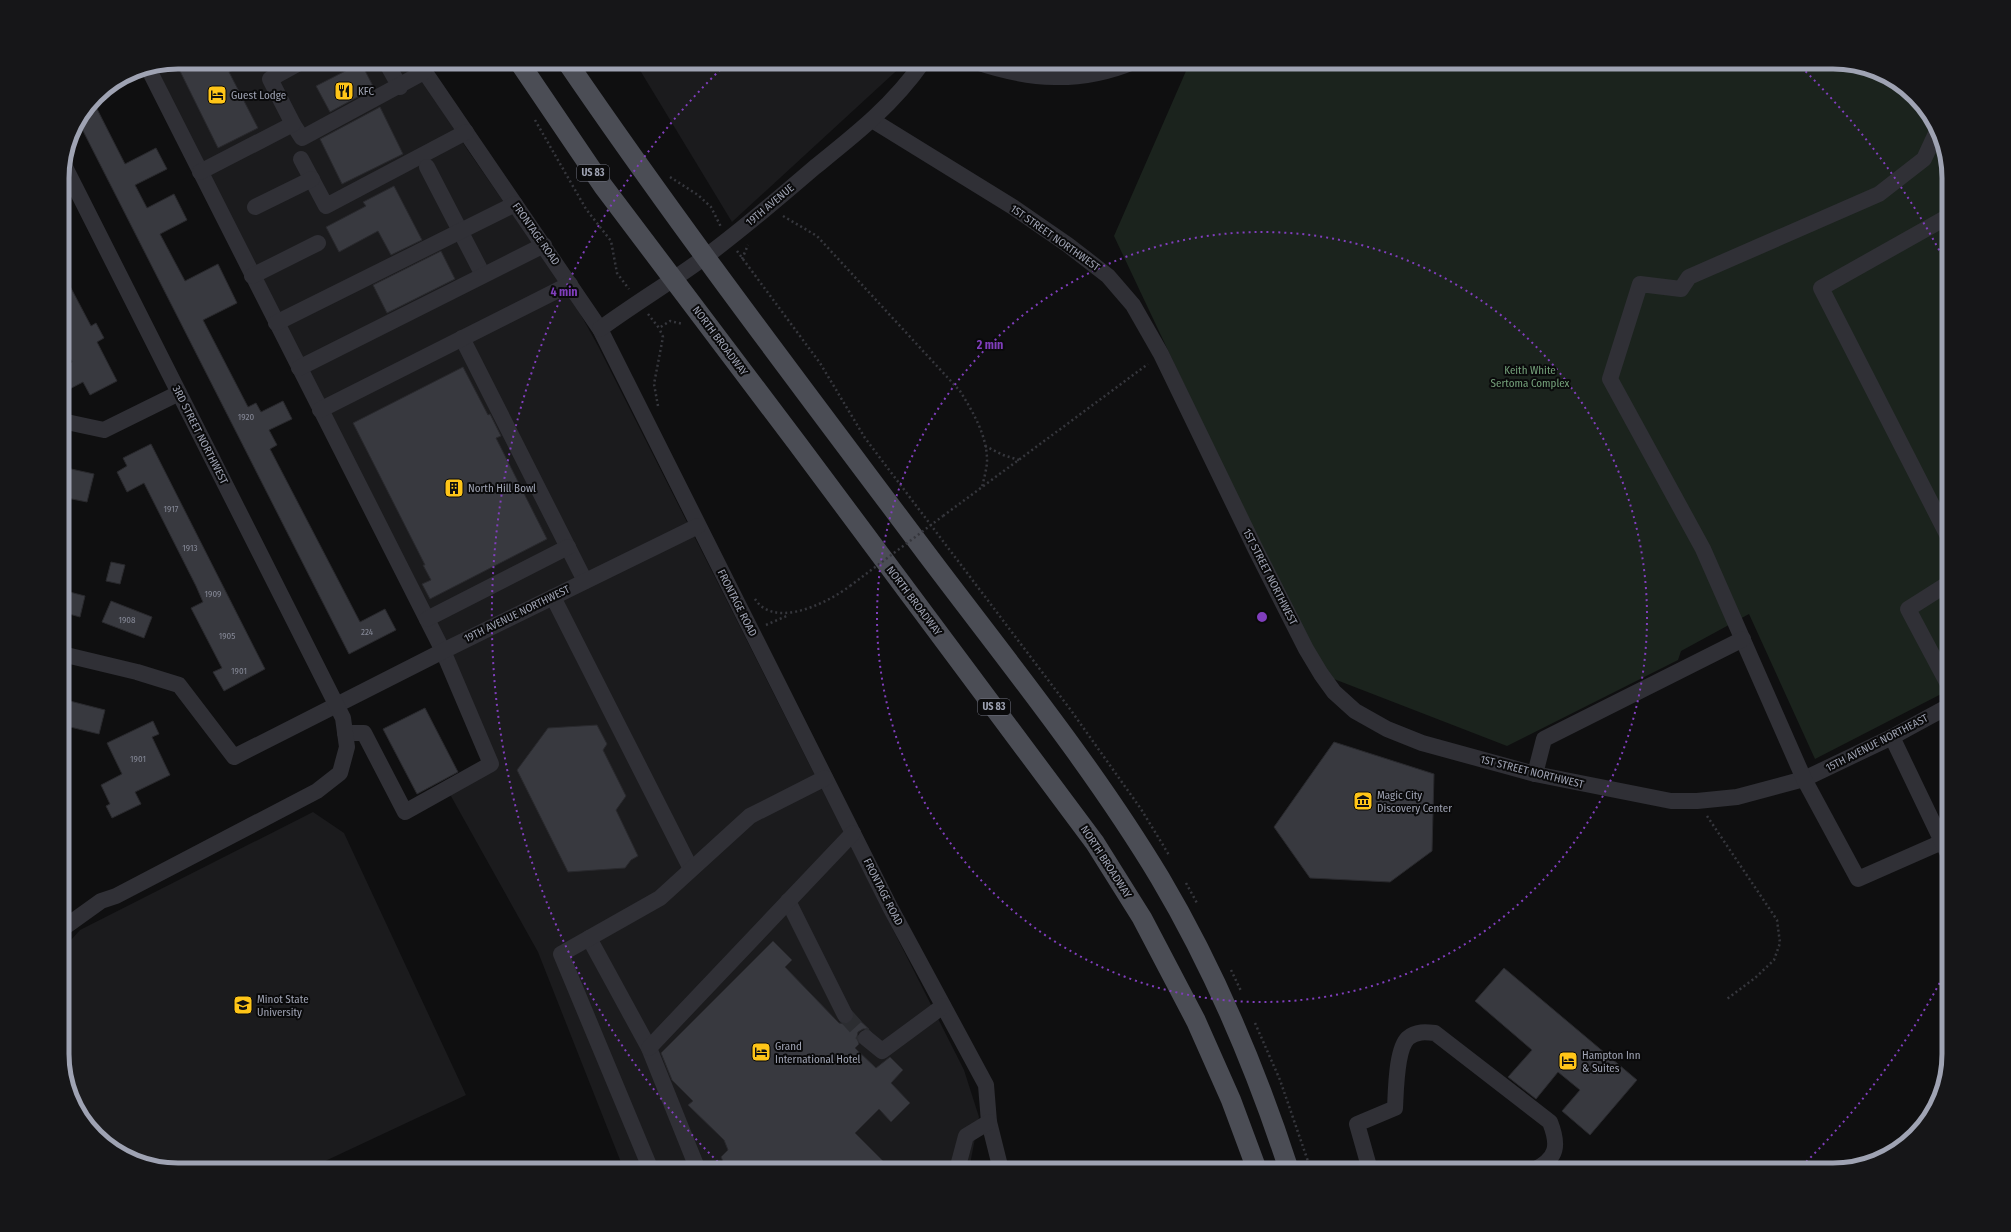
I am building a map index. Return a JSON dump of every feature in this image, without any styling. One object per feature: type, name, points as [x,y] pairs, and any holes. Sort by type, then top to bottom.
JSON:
[{"type":"main road","name":"NORTH BROADWAY","points":[[525,69],[603,186],[1061,796],[1103,856],[1156,943],[1196,1021],[1231,1100],[1254,1163]]},
{"type":"main road","points":[[572,69],[705,258],[1061,733],[1128,828],[1177,909],[1227,1008],[1261,1089],[1287,1163]]},
{"type":"street","points":[[288,69],[270,79],[293,124],[302,138],[400,87],[419,69]]},
{"type":"street","points":[[390,69],[400,87]]},
{"type":"street","name":"FRONTAGE ROAD","points":[[422,69],[600,329],[853,833],[986,1085],[989,1122],[998,1163]]},
{"type":"street","name":"19TH AVENUE","points":[[600,329],[639,301],[674,280],[705,258],[872,120],[905,87],[918,69]]},
{"type":"street","points":[[996,69],[1032,77],[1065,78],[1092,74],[1109,69]]},
{"type":"street","points":[[150,73],[443,651],[491,764],[405,812],[364,733],[345,733]]},
{"type":"street","name":"1ST STREET NORTHWEST","points":[[872,120],[1013,207],[1068,245],[1108,276],[1132,305],[1161,354],[1208,453],[1306,649],[1334,692],[1355,711],[1387,729],[1422,742],[1535,774],[1671,801],[1737,797],[1804,779]]},
{"type":"street","points":[[200,172],[293,124]]},
{"type":"street","points":[[301,159],[326,206],[466,132]]},
{"type":"street","points":[[1934,138],[1924,159],[1879,194],[1689,278],[1681,289],[1640,284],[1610,379],[1703,549],[1804,779],[1858,879],[1942,850]]},
{"type":"street","points":[[427,167],[483,275]]},
{"type":"street","name":"3RD STREET NORTHWEST","points":[[69,175],[343,718],[348,747],[340,774],[317,791],[102,902],[69,924]]},
{"type":"street","points":[[255,207],[312,179]]},
{"type":"street","points":[[276,323],[515,204]]},
{"type":"street","points":[[1942,220],[1821,288],[1942,524]]},
{"type":"street","points":[[252,276],[318,243]]},
{"type":"street","points":[[299,368],[544,245]]},
{"type":"street","points":[[320,410],[570,284]]},
{"type":"street","points":[[462,338],[585,581]]},
{"type":"street","points":[[69,422],[104,430],[179,393]]},
{"type":"street","name":"19TH AVENUE NORTHWEST","points":[[69,656],[137,672],[179,685],[234,757],[443,651],[698,526]]},
{"type":"street","points":[[427,619],[568,547]]},
{"type":"street","points":[[1942,587],[1908,609],[1942,673]]},
{"type":"street","points":[[553,597],[691,869]]},
{"type":"street","points":[[1535,774],[1544,739],[1743,639]]},
{"type":"street","name":"15TH AVENUE NORTHEAST","points":[[1804,779],[1892,737],[1942,710]]},
{"type":"street","points":[[1892,737],[1942,843]]},
{"type":"street","points":[[648,1163],[561,954],[660,898],[750,816],[825,778]]},
{"type":"street","points":[[649,1048],[853,833]]},
{"type":"street","points":[[788,901],[845,1015]]},
{"type":"street","points":[[589,938],[649,1048],[695,1163]]},
{"type":"street","points":[[866,1038],[882,1051],[943,1006]]},
{"type":"street","points":[[1368,1163],[1357,1124],[1395,1108],[1400,1056],[1408,1038],[1422,1031],[1435,1033],[1550,1122],[1555,1135],[1554,1152],[1548,1163]]},
{"type":"street","points":[[959,1163],[966,1136],[989,1122]]},
{"type":"path","points":[[531,114],[586,209],[611,241],[617,274],[659,328],[663,337],[654,384],[657,404],[660,411]]},
{"type":"path","points":[[777,216],[784,215],[817,236],[960,391],[974,415],[985,446],[987,462],[982,487]]},
{"type":"path","points":[[742,258],[751,239]]},
{"type":"path","points":[[659,328],[670,321],[682,323],[687,329]]},
{"type":"path","points":[[752,632],[789,614],[834,598],[1161,354]]},
{"type":"path","points":[[985,446],[1003,455],[1019,460]]},
{"type":"path","points":[[869,570],[874,577]]},
{"type":"path","points":[[751,595],[764,609],[789,614]]},
{"type":"path","points":[[1696,800],[1777,920],[1780,943],[1774,960],[1755,978],[1727,999]]},
{"type":"shaded area","points":[[171,69],[416,69],[467,149],[576,306],[598,346],[964,1070],[979,1117],[970,1163],[621,1163],[538,952],[447,789],[492,764],[150,73]]},
{"type":"shaded area","points":[[639,69],[898,69],[732,222]]},
{"type":"shaded area","name":"Minot State University","points":[[313,812],[344,833],[466,1095],[321,1163],[178,1163],[164,1162],[137,1155],[118,1145],[96,1126],[80,1102],[71,1075],[69,1061],[69,942],[80,930]]},
{"type":"green space","name":"Keith White Sertoma Complex","points":[[1190,69],[1833,69],[1847,70],[1874,77],[1893,87],[1905,96],[1915,106],[1931,130],[1940,157],[1942,171],[1942,694],[1815,759],[1749,614],[1681,651],[1678,660],[1507,746],[1321,674],[1114,236],[1186,71]]},
{"type":"building","name":"Guest Lodge","points":[[179,69],[235,69],[229,72],[258,128],[218,148]]},
{"type":"building","points":[[349,69],[364,69],[374,88],[330,112],[316,86]]},
{"type":"building","points":[[96,106],[125,164],[156,148],[167,169],[135,185],[147,208],[174,194],[187,220],[160,234],[185,281],[218,264],[237,303],[203,320],[248,407],[256,403],[261,412],[283,401],[292,419],[269,430],[277,445],[270,449],[360,622],[385,609],[396,630],[349,654],[81,128]]},
{"type":"building","points":[[380,107],[403,154],[342,184],[320,139]]},
{"type":"building","points":[[394,186],[422,240],[391,255],[378,231],[339,252],[326,227],[366,206],[363,202]]},
{"type":"building","points":[[441,251],[455,279],[387,313],[373,285]]},
{"type":"building","points":[[69,284],[91,326],[96,323],[104,338],[97,342],[117,381],[90,395],[83,382],[69,389],[69,364],[72,362],[69,356]]},
{"type":"building","name":"North Hill Bowl","points":[[463,367],[488,415],[490,414],[501,436],[496,438],[547,539],[430,599],[422,584],[431,580],[423,565],[425,565],[353,423]]},
{"type":"building","points":[[151,444],[265,669],[224,691],[213,672],[222,668],[191,608],[203,602],[196,586],[144,483],[127,492],[117,472],[127,466],[123,458]]},
{"type":"building","points":[[69,469],[94,474],[87,502],[69,498]]},
{"type":"building","points":[[111,562],[125,565],[120,584],[106,581]]},
{"type":"building","points":[[69,592],[85,596],[80,617],[69,614]]},
{"type":"building","points":[[111,601],[152,617],[144,638],[102,622]]},
{"type":"building","points":[[69,701],[105,710],[99,734],[69,727]]},
{"type":"building","points":[[425,708],[458,772],[417,794],[383,729]]},
{"type":"building","points":[[153,721],[159,734],[152,737],[170,775],[135,792],[141,804],[112,818],[106,806],[110,804],[101,785],[122,774],[107,743]]},
{"type":"building","points":[[597,725],[607,744],[603,750],[626,796],[616,810],[638,856],[631,860],[625,868],[568,872],[517,770],[548,728]]},
{"type":"building","name":"Magic City Discovery Center","points":[[1334,742],[1434,774],[1432,851],[1390,882],[1310,878],[1274,827]]},
{"type":"building","name":"Grand International Hotel","points":[[773,941],[792,960],[785,967],[839,1023],[850,1023],[854,1015],[869,1029],[863,1029],[858,1032],[857,1037],[859,1044],[855,1048],[876,1068],[890,1057],[903,1070],[891,1083],[910,1103],[891,1122],[879,1109],[855,1133],[885,1163],[724,1163],[721,1157],[728,1150],[724,1140],[688,1105],[693,1101],[672,1080],[661,1053]]},
{"type":"building","name":"Hampton Inn & Suites","points":[[1504,968],[1637,1080],[1590,1135],[1562,1111],[1580,1090],[1558,1072],[1536,1099],[1508,1077],[1532,1050],[1475,1001]]},
{"type":"tunnel","points":[[845,1015],[866,1038]]},
{"type":"place","name":"KFC","points":[[344,91]]},
{"type":"place","name":"Guest Lodge","points":[[217,95]]},
{"type":"place","name":"North Hill Bowl","points":[[454,488]]},
{"type":"place","name":"Magic City Discovery Center","points":[[1363,801]]},
{"type":"place","name":"Minot State University","points":[[243,1005]]},
{"type":"place","name":"Grand International Hotel","points":[[761,1052]]},
{"type":"place","name":"Hampton Inn & Suites","points":[[1568,1061]]}]
